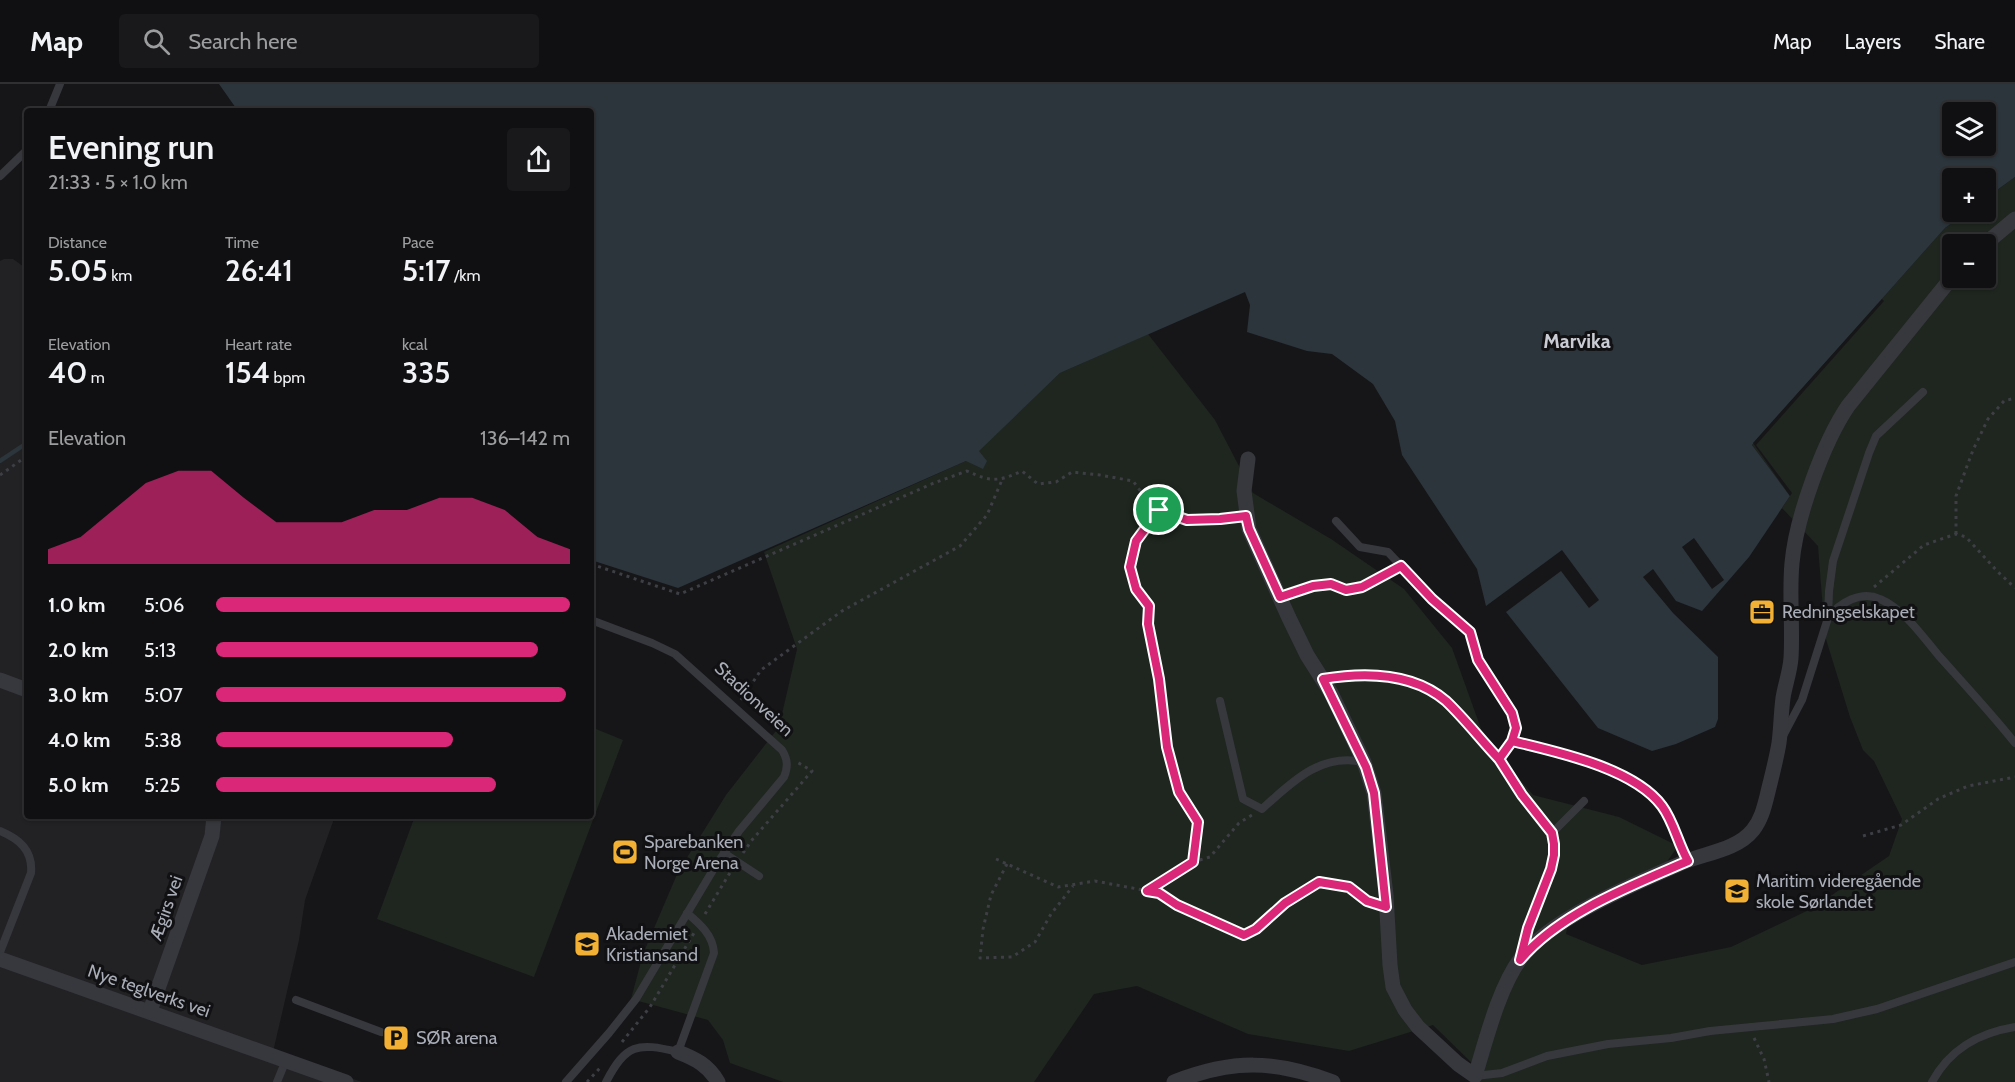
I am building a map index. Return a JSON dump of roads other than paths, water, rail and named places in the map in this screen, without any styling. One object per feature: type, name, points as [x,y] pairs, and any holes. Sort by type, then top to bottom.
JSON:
[{"type":"street","points":[[1996,235],[2015,219]]},
{"type":"street","points":[[1248,459],[1244,491],[1249,529],[1307,655],[1323,679],[1364,762],[1374,793],[1393,987],[1405,1010],[1438,1047],[1475,1079],[1494,1018],[1511,976],[1533,944],[1552,928],[1602,901],[1688,861],[1731,846],[1752,831],[1762,816],[1779,743],[1783,698],[1791,660],[1792,563],[1801,517],[1818,466],[1834,429],[1848,406],[1943,288]]},
{"type":"street","points":[[0,680],[24,689]]},
{"type":"street","name":"Ægirs vei","points":[[150,1011],[212,836],[214,819]]},
{"type":"street","name":"Nye teglverks vei","points":[[0,959],[346,1082]]},
{"type":"street","points":[[678,1052],[700,1061],[712,1071],[718,1082]]},
{"type":"street","points":[[1174,1082],[1239,1064],[1267,1064],[1333,1082]]},
{"type":"lane","points":[[51,108],[60,84]]},
{"type":"lane","points":[[0,176],[24,153]]},
{"type":"lane","points":[[1779,743],[1802,700],[1828,618],[1833,561],[1869,453],[1876,436],[1923,392]]},
{"type":"lane","points":[[1336,521],[1360,548],[1388,552],[1432,599],[1470,632],[1478,660],[1512,713],[1516,728],[1512,741],[1499,759]]},
{"type":"lane","points":[[1828,618],[1833,611],[1848,601],[1863,596],[1880,599],[1898,610],[2015,743]]},
{"type":"lane","name":"Stadionveien","points":[[566,1082],[629,1008],[724,853],[746,822],[784,777],[788,768],[785,755],[776,744],[735,710],[675,654],[594,621]]},
{"type":"lane","points":[[1323,679],[1343,675],[1375,675],[1420,684],[1447,702],[1499,759],[1522,795],[1552,833],[1554,855],[1551,869],[1528,928],[1520,960]]},
{"type":"lane","points":[[1220,700],[1243,799],[1262,809],[1310,769],[1337,760],[1349,759],[1364,762]]},
{"type":"lane","points":[[1552,833],[1584,801]]},
{"type":"lane","points":[[0,831],[19,841],[25,847],[32,866],[0,952]]},
{"type":"lane","points":[[724,853],[759,876]]},
{"type":"lane","points":[[606,1082],[615,1064],[630,1050],[649,1046],[678,1052],[714,953],[705,931],[687,913]]},
{"type":"lane","points":[[1475,1079],[1502,1073],[1547,1056],[1608,1044],[1833,1019],[1877,1009],[2015,962]]},
{"type":"lane","points":[[296,1000],[381,1032]]},
{"type":"lane","points":[[1932,1082],[1937,1072],[1956,1051],[1981,1035],[2015,1027]]},
{"type":"lane","points":[[278,1082],[286,1060]]},
{"type":"waterway","points":[[0,461],[24,445]]},
{"type":"place","name":"Redningselskapet","points":[[1762,612]]},
{"type":"place","name":"Sparebanken Norge Arena","points":[[625,852]]},
{"type":"place","name":"Maritim videregående skole Sørlandet","points":[[1737,891]]},
{"type":"place","name":"Akademiet Kristiansand","points":[[587,944]]},
{"type":"place","name":"SØR arena","points":[[396,1038]]},
{"type":"district","name":"Marvika","points":[[1577,341]]}]
